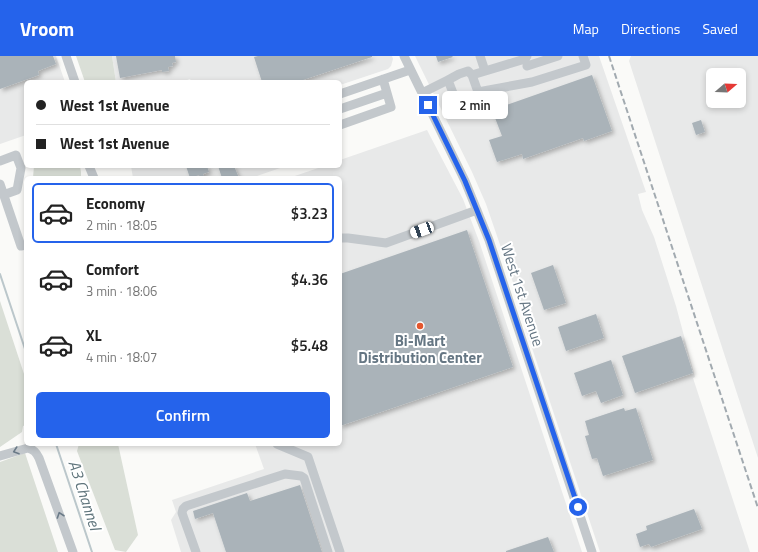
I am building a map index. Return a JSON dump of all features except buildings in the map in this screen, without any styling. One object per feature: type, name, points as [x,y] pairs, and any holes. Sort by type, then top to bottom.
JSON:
[{"type":"street","points":[[66,56],[74,80]]},
{"type":"street","name":"West 1st Avenue","points":[[404,56],[465,181],[477,210],[592,552]]},
{"type":"street","points":[[480,56],[485,71]]},
{"type":"street","points":[[472,75],[513,59],[526,60],[558,56]]},
{"type":"street","points":[[422,93],[468,71],[472,75],[478,92],[532,82],[586,65],[582,56]]},
{"type":"street","points":[[526,60],[532,82]]},
{"type":"street","points":[[342,93],[410,70]]},
{"type":"street","points":[[342,124],[391,107],[383,79]]},
{"type":"street","points":[[448,80],[458,106]]},
{"type":"street","points":[[342,108],[387,93]]},
{"type":"street","points":[[0,162],[16,155],[21,168],[17,190],[3,195]]},
{"type":"street","points":[[0,184],[21,246],[24,245]]},
{"type":"street","points":[[342,238],[386,243],[477,210]]},
{"type":"street","points":[[282,446],[308,457],[340,552]]},
{"type":"street","points":[[0,456],[24,448],[32,449],[37,453],[73,552]]},
{"type":"street","points":[[196,552],[182,513],[186,506],[285,474],[302,476],[304,478],[328,552]]},
{"type":"shaded area","points":[[0,56],[56,56],[64,80],[24,80],[24,136],[0,144]]},
{"type":"shaded area","points":[[76,56],[112,56],[116,80],[84,80]]},
{"type":"shaded area","points":[[112,56],[392,56],[393,59],[391,66],[388,69],[342,84],[342,80],[116,80]]},
{"type":"shaded area","points":[[415,56],[599,56],[646,192],[638,194],[642,210],[654,237],[676,306],[695,377],[693,378],[750,552],[600,552],[525,327],[528,326],[486,204],[472,172]]},
{"type":"shaded area","points":[[631,56],[758,56],[758,458],[629,61]]},
{"type":"shaded area","points":[[427,130],[463,199],[479,241],[582,552],[181,552],[171,520],[176,512],[172,500],[264,469],[256,446],[342,446],[342,176],[295,176],[318,168],[342,168],[342,159]]},
{"type":"shaded area","points":[[34,168],[80,168],[81,172],[81,176],[33,176]]},
{"type":"shaded area","points":[[131,168],[280,168],[257,176],[133,176]]},
{"type":"shaded area","points":[[0,301],[24,374],[24,426],[22,432],[0,447]]},
{"type":"shaded area","points":[[78,446],[118,446],[138,535],[126,552],[115,550],[77,451]]},
{"type":"shaded area","points":[[25,453],[58,552],[0,552],[0,462]]},
{"type":"waterway","name":"A3 Channel","points":[[0,274],[24,346]]},
{"type":"waterway","name":"A3 Channel","points":[[57,446],[92,552]]},
{"type":"railway","points":[[609,56],[758,508]]},
{"type":"place","name":"Bi-Mart Distribution Center","points":[[420,326]]},
{"type":"route","points":[[428,105],[465,181],[489,240],[578,507]]}]
